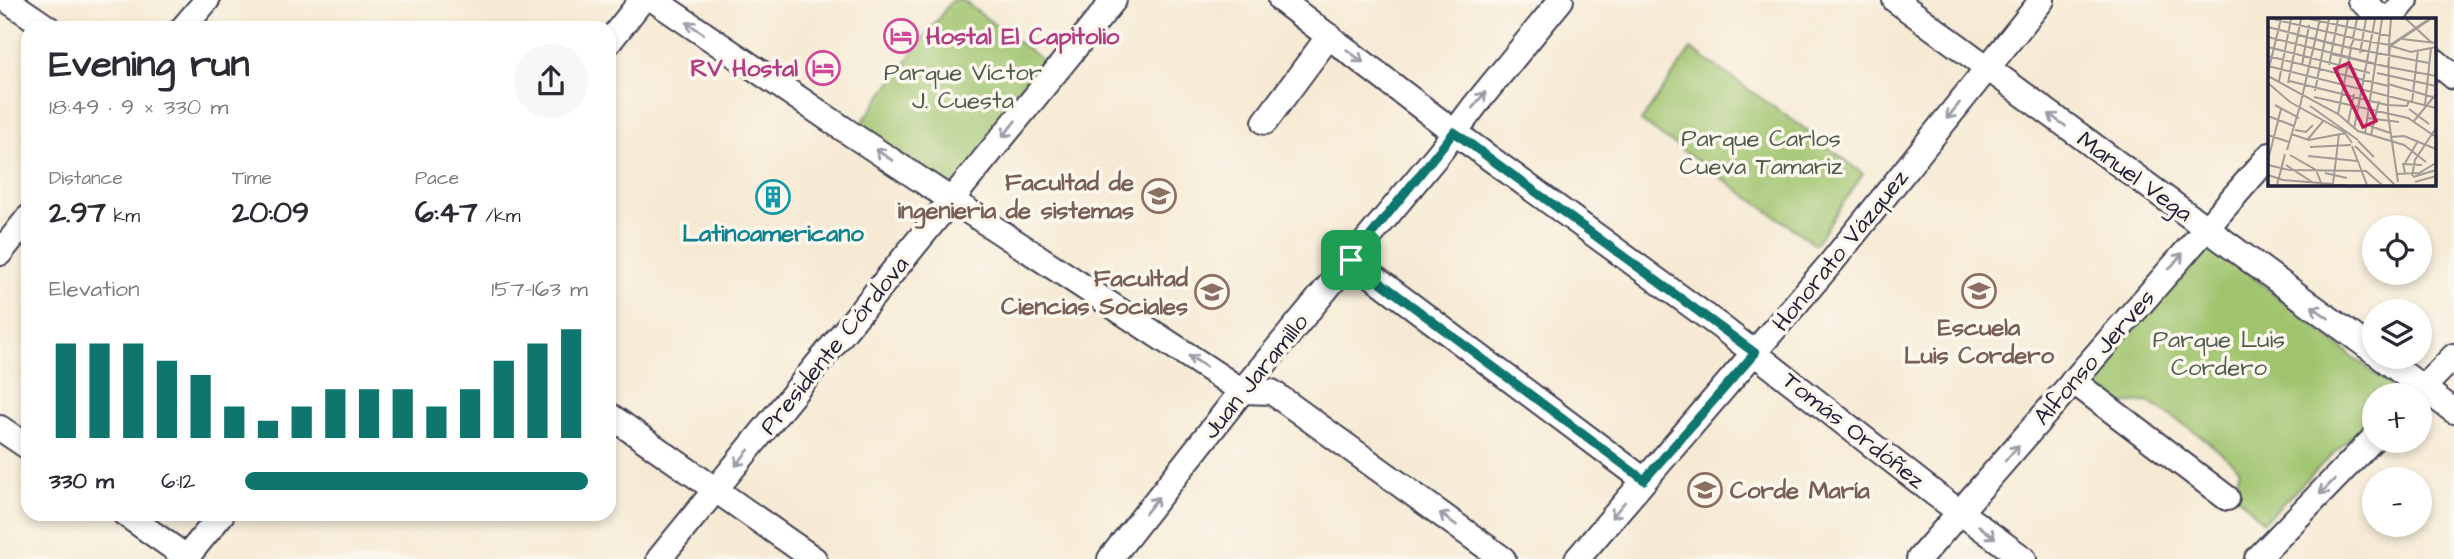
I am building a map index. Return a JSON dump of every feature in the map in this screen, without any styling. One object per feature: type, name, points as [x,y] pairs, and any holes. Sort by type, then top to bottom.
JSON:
[{"type":"street","points":[[8,0],[38,21]]},
{"type":"street","points":[[189,21],[207,0]]},
{"type":"street","points":[[616,32],[642,0]]},
{"type":"street","points":[[654,0],[1242,391],[1272,392],[1503,559]]},
{"type":"street","name":"Presidente Córdova","points":[[659,559],[1114,0]]},
{"type":"street","name":"Tomás Ordóñez","points":[[1281,0],[1454,132],[1755,353],[2024,559]]},
{"type":"street","name":"Juan Jaramillo","points":[[1110,559],[1242,391],[1561,0]]},
{"type":"street","name":"Manuel Vega","points":[[1895,0],[2362,343]]},
{"type":"street","name":"Honorato Vázquez","points":[[1577,559],[1831,263],[2042,0]]},
{"type":"street","points":[[2360,0],[2383,18]]},
{"type":"street","points":[[2391,18],[2406,0]]},
{"type":"street","points":[[1265,122],[1329,36]]},
{"type":"street","points":[[2436,62],[2454,77]]},
{"type":"street","name":"Alfonso Jerves","points":[[1919,559],[2268,157]]},
{"type":"street","points":[[0,253],[21,227]]},
{"type":"street","points":[[1351,260],[1644,480]]},
{"type":"street","points":[[2428,383],[2454,356]]},
{"type":"street","points":[[2394,369],[2409,383]]},
{"type":"street","points":[[2073,381],[2227,498]]},
{"type":"street","points":[[2432,399],[2454,411]]},
{"type":"street","points":[[616,420],[814,559]]},
{"type":"street","points":[[0,428],[21,442]]},
{"type":"street","points":[[2258,559],[2362,451]]},
{"type":"street","points":[[135,521],[187,558],[216,521]]},
{"type":"green space","name":"Parque Víctor J. Cuesta","points":[[952,0],[962,0],[1053,68],[953,193],[857,129]]},
{"type":"green space","name":"Parque Carlos Cueva Tamariz","points":[[1691,49],[1808,131],[1863,174],[1815,244],[1641,121]]},
{"type":"green space","name":"Parque Luis Cordero","points":[[2206,246],[2252,276],[2362,364],[2362,369],[2368,369],[2386,383],[2362,383],[2362,426],[2263,522],[2234,492],[2240,469],[2200,435],[2149,402],[2115,404],[2085,382]]},
{"type":"place","name":"Hostal El Capitolio","points":[[901,36]]},
{"type":"place","name":"RV Hostal","points":[[823,68]]},
{"type":"place","name":"Facultad de ingenieria de sistemas","points":[[1159,196]]},
{"type":"place","name":"Latinoamericano","points":[[773,197]]},
{"type":"place","name":"Escuela Luis Cordero","points":[[1979,291]]},
{"type":"place","name":"Facultad Ciencias Sociales","points":[[1212,292]]},
{"type":"place","name":"Corde María","points":[[1705,490]]},
{"type":"route","points":[[1454,132],[1755,353],[1644,480],[1351,260],[1454,132]]}]
